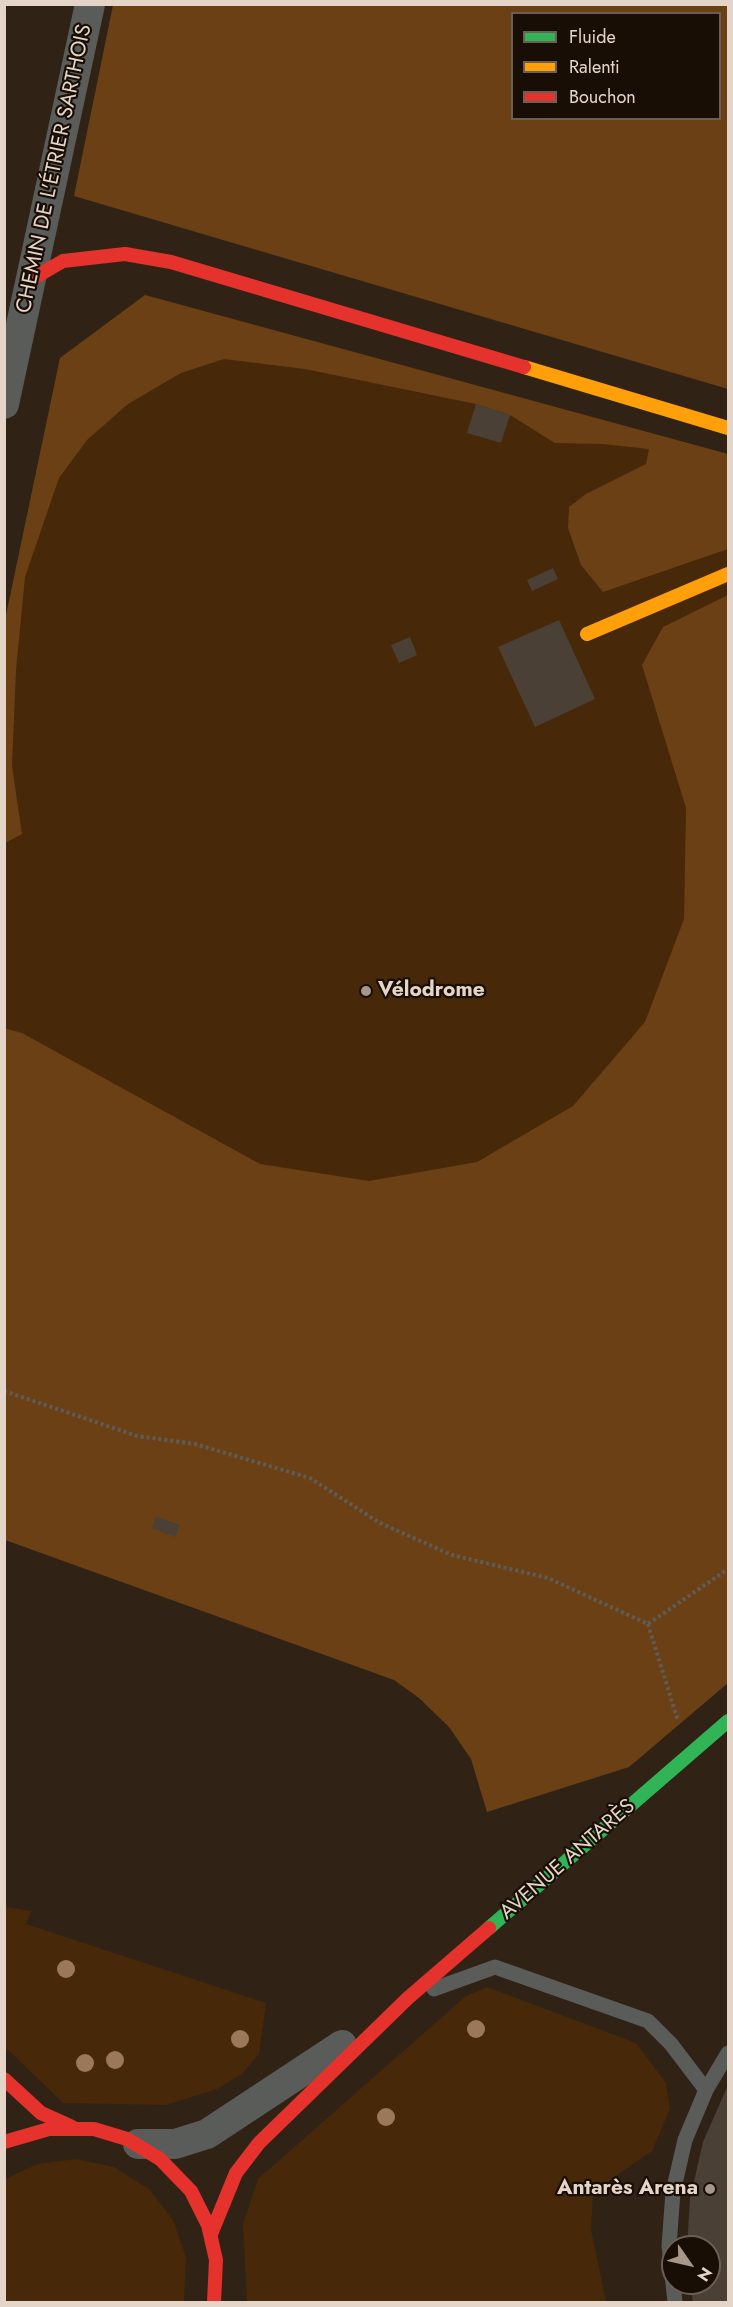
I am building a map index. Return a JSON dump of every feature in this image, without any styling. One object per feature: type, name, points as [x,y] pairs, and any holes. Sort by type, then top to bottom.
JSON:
[{"type":"street","name":"CHEMIN DE L'ÉTRIER SARTHOIS","points":[[4,404],[90,4]]},
{"type":"street","points":[[32,279],[63,261],[125,254],[171,262],[729,428]]},
{"type":"street","points":[[587,634],[729,574]]},
{"type":"street","name":"AVENUE ANTARÈS","points":[[211,2234],[236,2173],[259,2143],[311,2090],[408,1998],[729,1722]]},
{"type":"street","name":"AVENUE ANTARÈS","points":[[138,2144],[175,2144],[207,2134],[312,2068],[408,1998]]},
{"type":"street","points":[[4,2079],[41,2113],[72,2127]]},
{"type":"street","points":[[4,2142],[33,2132],[72,2127],[108,2132],[138,2144],[160,2159],[181,2179],[199,2205],[211,2234],[216,2260],[217,2285],[214,2302]]},
{"type":"street","points":[[217,2285],[222,2302]]},
{"type":"lane","points":[[408,1998],[495,1967],[648,2021],[671,2044],[706,2090]]},
{"type":"lane","points":[[675,2302],[669,2246],[673,2192],[685,2140],[706,2090],[729,2053]]},
{"type":"path","points":[[4,1391],[137,1436],[195,1444],[310,1478],[380,1523],[452,1555],[548,1578],[648,1624],[689,1756]]},
{"type":"path","points":[[648,1624],[729,1569]]},
{"type":"shaded area","points":[[113,5],[728,5],[728,389],[74,196]]},
{"type":"shaded area","name":"Vélodrome","points":[[145,295],[728,454],[728,1530],[5,1362],[5,620],[60,358]]},
{"type":"shaded area","points":[[145,295],[728,454],[728,549],[603,592],[581,565],[568,528],[569,507],[586,494],[646,464],[649,449],[602,444],[555,443],[510,415],[476,404],[305,369],[224,359],[181,373],[128,404],[87,440],[59,478],[25,577],[16,670],[12,766],[22,834],[5,843],[5,620],[60,358]]},
{"type":"shaded area","points":[[728,595],[728,1683],[629,1767],[487,1812],[471,1759],[449,1727],[419,1698],[394,1680],[5,1540],[4,1028],[22,1033],[260,1164],[369,1181],[477,1162],[573,1106],[645,1022],[684,919],[686,808],[642,665],[663,627]]},
{"type":"shaded area","points":[[5,1907],[31,1911],[26,1924],[266,2003],[259,2054],[242,2074],[217,2089],[166,2105],[63,2103],[5,2047]]},
{"type":"shaded area","points":[[487,1987],[636,2043],[666,2083],[670,2109],[652,2151],[614,2177],[593,2195],[591,2230],[606,2302],[247,2302],[243,2224],[258,2179],[466,1996]]},
{"type":"shaded area","points":[[76,2159],[114,2167],[149,2189],[173,2220],[186,2257],[184,2302],[5,2302],[5,2179],[38,2164]]},
{"type":"building","points":[[476,404],[510,415],[501,443],[467,433]]},
{"type":"building","points":[[553,568],[558,579],[532,591],[527,580]]},
{"type":"building","points":[[559,620],[595,699],[535,727],[498,647]]},
{"type":"building","points":[[410,637],[417,655],[399,663],[391,645]]},
{"type":"building","points":[[156,1516],[180,1525],[175,1537],[152,1528]]},
{"type":"building","name":"Antarès Arena","points":[[728,2085],[728,2302],[693,2302],[692,2295],[721,2295],[721,2235],[688,2235],[690,2199],[703,2142]]},
{"type":"traffic: fast","points":[[489,1928],[728,1721]]},
{"type":"traffic: slow","points":[[524,367],[728,428]]},
{"type":"traffic: slow","points":[[587,634],[728,574]]},
{"type":"traffic: jam","points":[[32,279],[63,261],[125,254],[171,262],[524,367]]},
{"type":"traffic: jam","points":[[211,2234],[236,2173],[259,2143],[408,1998],[489,1928]]},
{"type":"traffic: jam","points":[[4,2079],[41,2113],[72,2127]]},
{"type":"traffic: jam","points":[[4,2142],[49,2129],[94,2129],[127,2139],[160,2159],[191,2191],[208,2225],[216,2260],[214,2302]]},
{"type":"place","name":"Vélodrome","points":[[366,991]]},
{"type":"place","name":"Antarès Arena","points":[[710,2189]]}]
